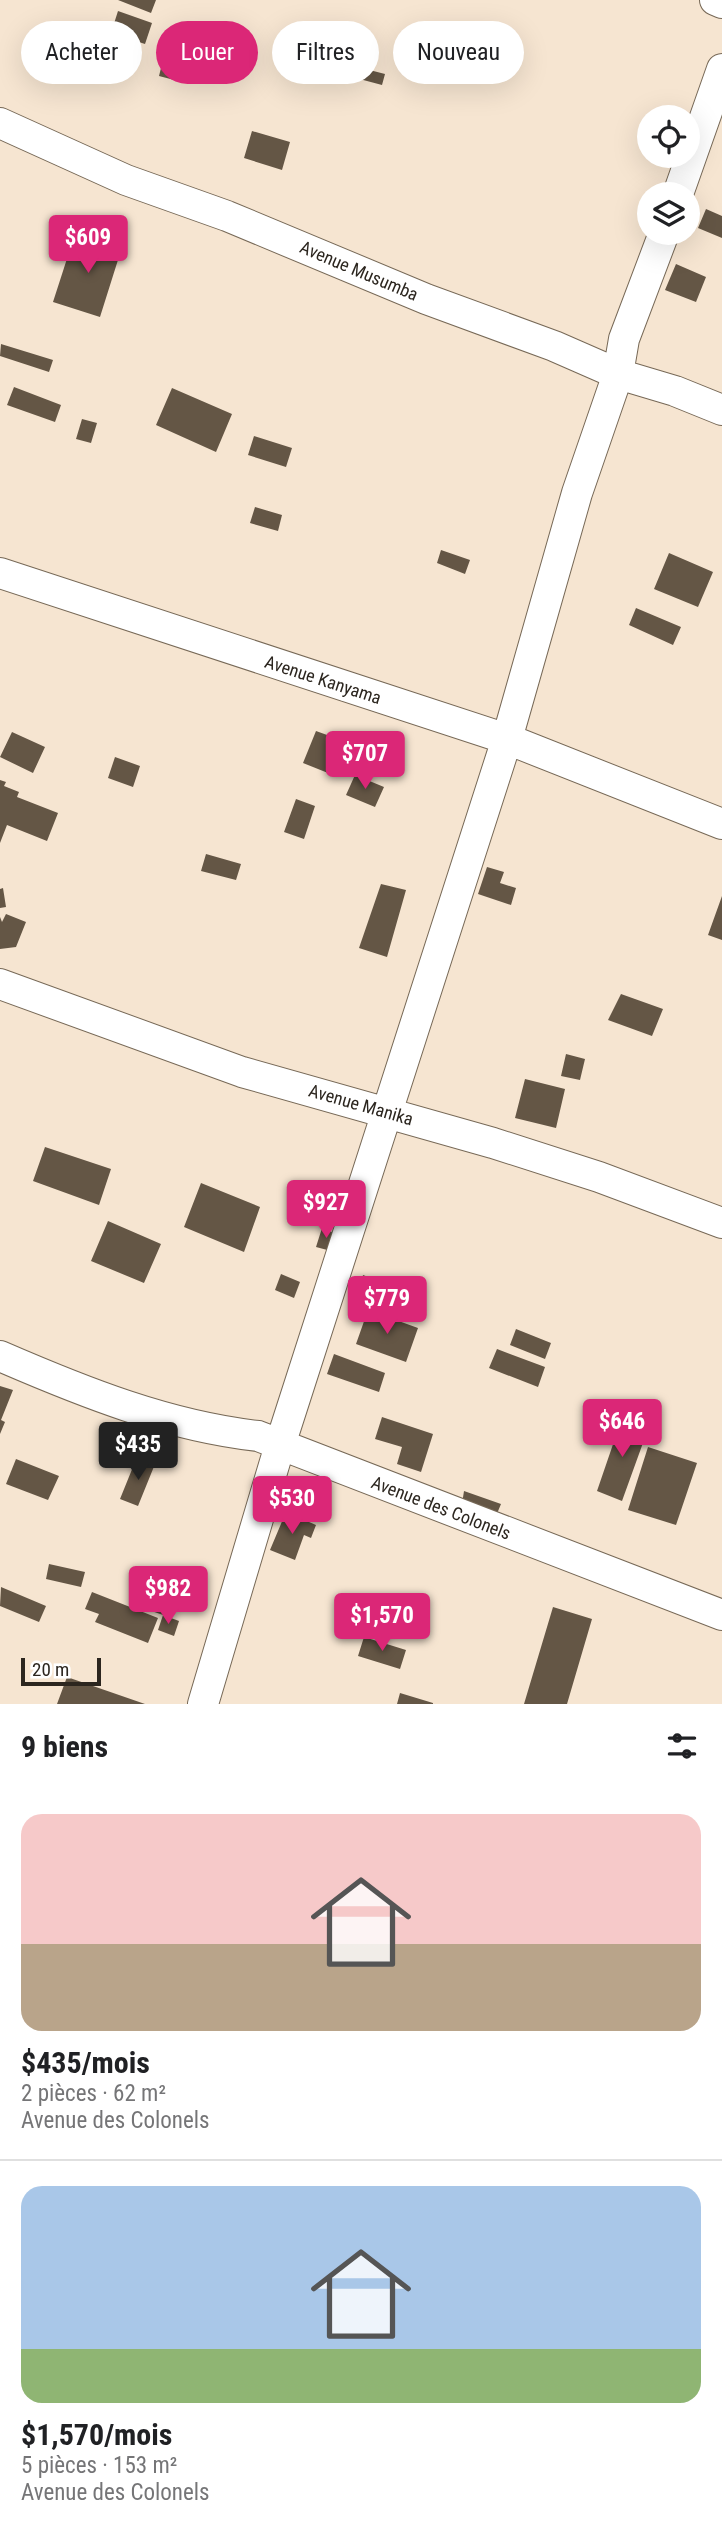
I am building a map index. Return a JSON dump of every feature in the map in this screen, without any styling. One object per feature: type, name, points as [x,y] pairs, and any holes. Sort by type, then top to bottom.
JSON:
[{"type":"street","points":[[715,0],[722,3]]},
{"type":"street","points":[[682,182],[722,69]]},
{"type":"street","name":"Avenue Musumba","points":[[0,123],[126,180],[227,216],[618,374],[675,391],[722,410]]},
{"type":"street","points":[[203,1704],[280,1445],[507,739],[577,493],[618,374],[624,339],[659,245]]},
{"type":"street","name":"Avenue Kanyama","points":[[0,573],[507,739],[722,824]]},
{"type":"street","name":"Avenue Manika","points":[[0,984],[242,1072],[387,1112],[599,1177],[722,1223]]},
{"type":"street","name":"Avenue des Colonels","points":[[0,1356],[57,1380],[180,1423],[258,1436],[722,1615]]},
{"type":"building","points":[[118,0],[156,0],[151,13]]},
{"type":"building","points":[[118,11],[152,23],[145,44],[142,43],[142,21],[115,21]]},
{"type":"building","points":[[379,72],[385,74],[382,85],[378,84]]},
{"type":"building","points":[[252,131],[290,142],[282,170],[244,158]]},
{"type":"building","points":[[706,209],[722,216],[722,238],[700,229]]},
{"type":"building","points":[[95,235],[123,244],[100,317],[53,302],[74,237],[92,243]]},
{"type":"building","points":[[676,264],[706,277],[696,302],[665,290]]},
{"type":"building","points":[[1,344],[53,360],[49,372],[0,356]]},
{"type":"building","points":[[14,387],[61,405],[55,422],[7,405]]},
{"type":"building","points":[[172,388],[232,414],[216,452],[156,425]]},
{"type":"building","points":[[82,419],[97,423],[91,443],[76,439]]},
{"type":"building","points":[[254,436],[292,448],[286,467],[248,455]]},
{"type":"building","points":[[255,507],[282,515],[278,531],[250,523]]},
{"type":"building","points":[[441,550],[470,560],[465,574],[437,563]]},
{"type":"building","points":[[669,553],[713,572],[698,607],[654,589]]},
{"type":"building","points":[[636,608],[681,627],[673,645],[629,625]]},
{"type":"building","points":[[316,731],[341,740],[347,751],[338,777],[303,763]]},
{"type":"building","points":[[12,732],[45,747],[33,773],[0,757]]},
{"type":"building","points":[[115,757],[140,766],[133,787],[108,778]]},
{"type":"building","points":[[355,775],[384,787],[375,807],[346,795]]},
{"type":"building","points":[[0,780],[6,782],[4,786],[19,792],[17,797],[58,813],[47,841],[7,825],[0,843]]},
{"type":"building","points":[[296,799],[315,806],[304,839],[284,832]]},
{"type":"building","points":[[206,854],[241,864],[236,880],[201,871]]},
{"type":"building","points":[[487,867],[504,872],[500,883],[516,888],[511,905],[478,894]]},
{"type":"building","points":[[381,884],[406,890],[387,957],[359,948]]},
{"type":"building","points":[[3,888],[6,907],[0,908],[0,889]]},
{"type":"building","points":[[722,896],[722,940],[708,935]]},
{"type":"building","points":[[6,914],[26,922],[16,947],[0,949],[0,917],[2,922]]},
{"type":"building","points":[[621,994],[663,1009],[652,1036],[608,1020]]},
{"type":"building","points":[[566,1054],[585,1059],[580,1080],[561,1076]]},
{"type":"building","points":[[525,1079],[565,1089],[556,1128],[515,1118]]},
{"type":"building","points":[[45,1147],[111,1169],[99,1205],[33,1181]]},
{"type":"building","points":[[201,1183],[260,1207],[244,1252],[184,1227]]},
{"type":"building","points":[[108,1221],[161,1244],[144,1283],[91,1261]]},
{"type":"building","points":[[322,1228],[337,1234],[331,1251],[316,1247]]},
{"type":"building","points":[[281,1274],[300,1282],[294,1298],[275,1290]]},
{"type":"building","points":[[363,1275],[386,1284],[384,1305],[359,1293]]},
{"type":"building","points":[[368,1310],[418,1328],[406,1362],[356,1344]]},
{"type":"building","points":[[516,1329],[551,1343],[545,1359],[510,1345]]},
{"type":"building","points":[[497,1349],[545,1367],[538,1387],[489,1368]]},
{"type":"building","points":[[334,1354],[385,1373],[379,1392],[327,1374]]},
{"type":"building","points":[[0,1386],[13,1390],[1,1420],[5,1422],[0,1434]]},
{"type":"building","points":[[634,1407],[645,1412],[642,1420],[630,1415]]},
{"type":"building","points":[[382,1417],[433,1434],[421,1472],[397,1464],[402,1447],[375,1439]]},
{"type":"building","points":[[622,1418],[648,1429],[622,1501],[597,1491]]},
{"type":"building","points":[[648,1447],[697,1463],[676,1525],[628,1510]]},
{"type":"building","points":[[137,1457],[155,1464],[138,1506],[120,1499]]},
{"type":"building","points":[[16,1459],[59,1476],[48,1500],[6,1484]]},
{"type":"building","points":[[464,1491],[501,1504],[496,1516],[462,1504]]},
{"type":"building","points":[[286,1512],[316,1525],[311,1538],[304,1535],[295,1560],[270,1550]]},
{"type":"building","points":[[49,1564],[85,1572],[81,1587],[46,1579]]},
{"type":"building","points":[[1,1587],[46,1606],[39,1622],[0,1606]]},
{"type":"building","points":[[92,1592],[158,1618],[148,1643],[95,1622],[99,1614],[85,1609]]},
{"type":"building","points":[[144,1595],[167,1604],[163,1615],[140,1607]]},
{"type":"building","points":[[553,1607],[592,1619],[567,1704],[524,1704]]},
{"type":"building","points":[[163,1615],[179,1621],[174,1636],[158,1630]]},
{"type":"building","points":[[364,1637],[406,1650],[400,1669],[358,1656]]},
{"type":"building","points":[[67,1677],[145,1704],[57,1704]]},
{"type":"building","points":[[400,1693],[433,1703],[433,1704],[397,1704]]}]
